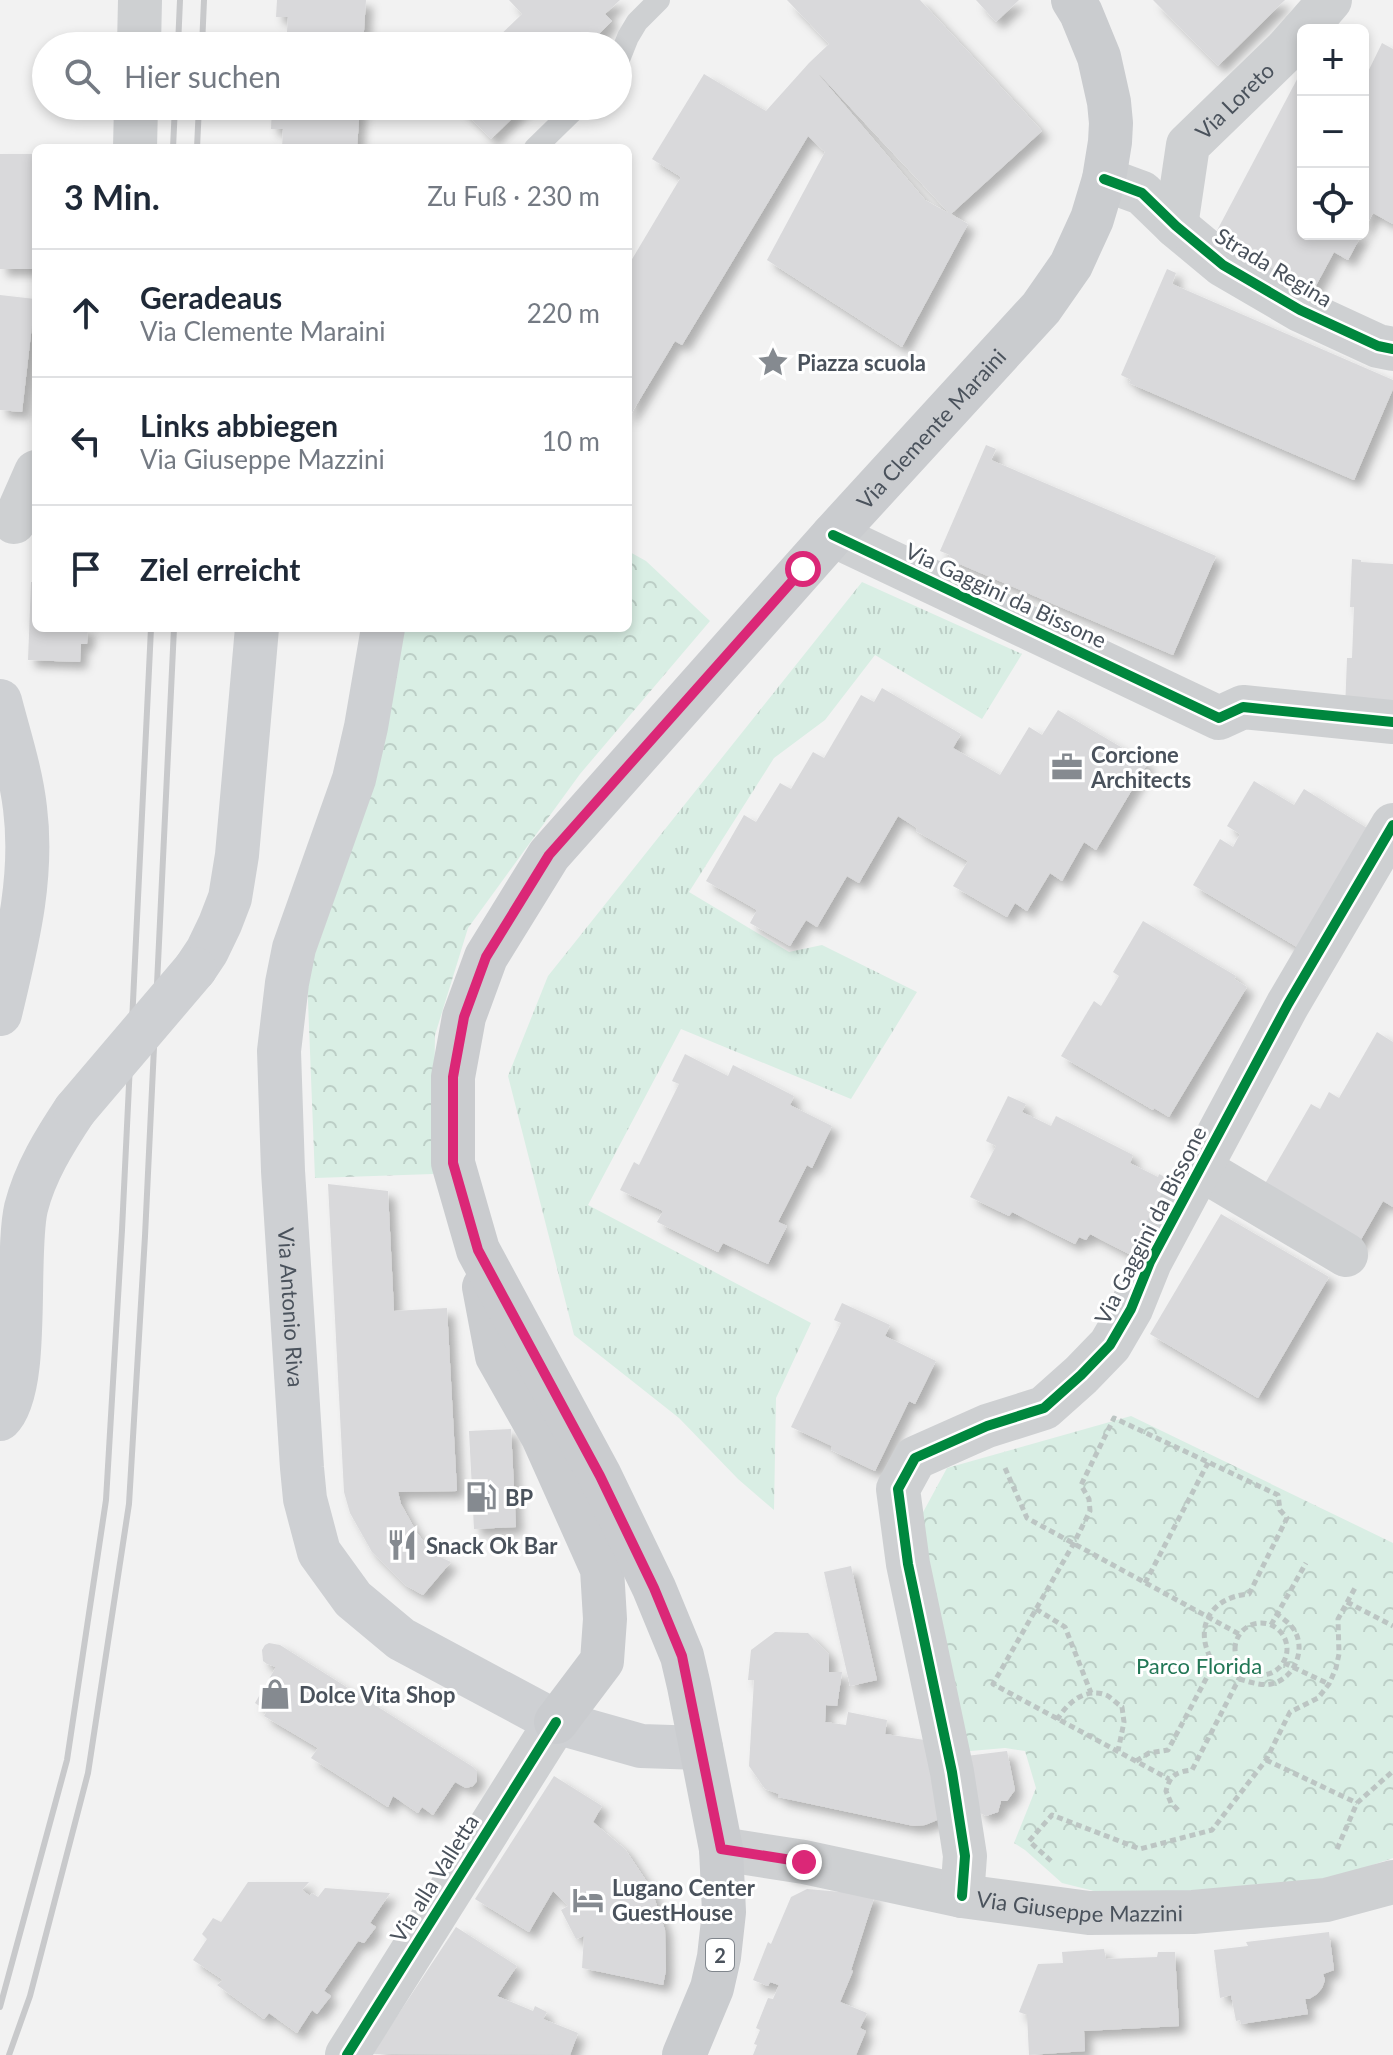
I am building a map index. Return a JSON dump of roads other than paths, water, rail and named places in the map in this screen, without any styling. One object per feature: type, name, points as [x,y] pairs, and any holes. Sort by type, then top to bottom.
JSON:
[{"type":"main road","name":"Via Clemente Maraini","points":[[721,1849],[682,1656],[654,1588],[600,1476],[478,1250],[453,1163],[453,1077],[464,1017],[486,957],[549,855],[833,535],[1041,308],[1071,265],[1092,219],[1104,179],[1110,142],[1109,102],[1099,57],[1073,0]]},
{"type":"main road","points":[[0,1419],[11,1401],[17,1381],[20,1271],[26,1209],[35,1180],[75,1110],[195,969],[207,951],[230,898],[237,855],[257,632]]},
{"type":"main road","name":"Via Antonio Riva","points":[[382,632],[354,779],[294,948],[279,1051],[283,1171],[302,1468],[305,1499],[319,1552],[353,1599],[401,1639],[556,1722],[641,1746],[701,1748]]},
{"type":"main road","points":[[0,701],[25,806],[28,863],[16,948],[0,1014]]},
{"type":"main road","points":[[478,1250],[497,1356],[543,1437],[602,1569],[605,1619],[602,1661],[556,1722]]},
{"type":"main road","name":"2","points":[[684,2055],[712,1988],[719,1957],[724,1912],[721,1849]]},
{"type":"street","points":[[139,32],[140,0]]},
{"type":"street","name":"Via Loreto","points":[[1308,24],[1330,0]]},
{"type":"street","name":"Via Loreto","points":[[1176,226],[1188,145],[1297,37]]},
{"type":"street","points":[[135,144],[136,120]]},
{"type":"street","name":"Strada Regina","points":[[1104,179],[1142,193],[1223,265],[1300,310],[1378,346],[1393,349]]},
{"type":"street","points":[[14,522],[32,481]]},
{"type":"street","name":"Via Gaggini da Bissone","points":[[833,535],[1219,718],[1243,707],[1393,722]]},
{"type":"street","name":"Via Gaggini da Bissone","points":[[962,1896],[965,1856],[952,1772],[908,1564],[898,1489],[915,1458],[987,1426],[1044,1408],[1110,1345],[1131,1309],[1150,1262],[1288,1004],[1393,825]]},
{"type":"street","name":"Via Gaggini da Bissone","points":[[1201,1169],[1346,1255]]},
{"type":"street","name":"Via alla Valletta","points":[[347,2055],[556,1722]]},
{"type":"street","name":"Via Giuseppe Mazzini","points":[[721,1849],[804,1862],[962,1896],[1089,1913],[1193,1912],[1326,1900],[1393,1882]]},
{"type":"lane","points":[[631,32],[659,0]]},
{"type":"lane","points":[[539,144],[564,120]]},
{"type":"railway","points":[[179,32],[180,0]]},
{"type":"railway","points":[[203,32],[204,0]]},
{"type":"railway","points":[[173,144],[174,120]]},
{"type":"railway","points":[[197,144],[198,120]]},
{"type":"railway","points":[[0,2007],[67,1760],[106,1500],[151,632]]},
{"type":"railway","points":[[9,2055],[30,1996],[88,1773],[129,1504],[174,632]]},
{"type":"place","name":"Piazza scuola","points":[[773,362]]},
{"type":"place","name":"Corcione Architects","points":[[1067,767]]},
{"type":"place","name":"BP","points":[[481,1497]]},
{"type":"place","name":"Snack Ok Bar","points":[[402,1545]]},
{"type":"place","name":"Dolce Vita Shop","points":[[275,1694]]},
{"type":"place","name":"Lugano Center GuestHouse","points":[[588,1900]]},
{"type":"park label","name":"Parco Florida","points":[[1199,1665]]}]
